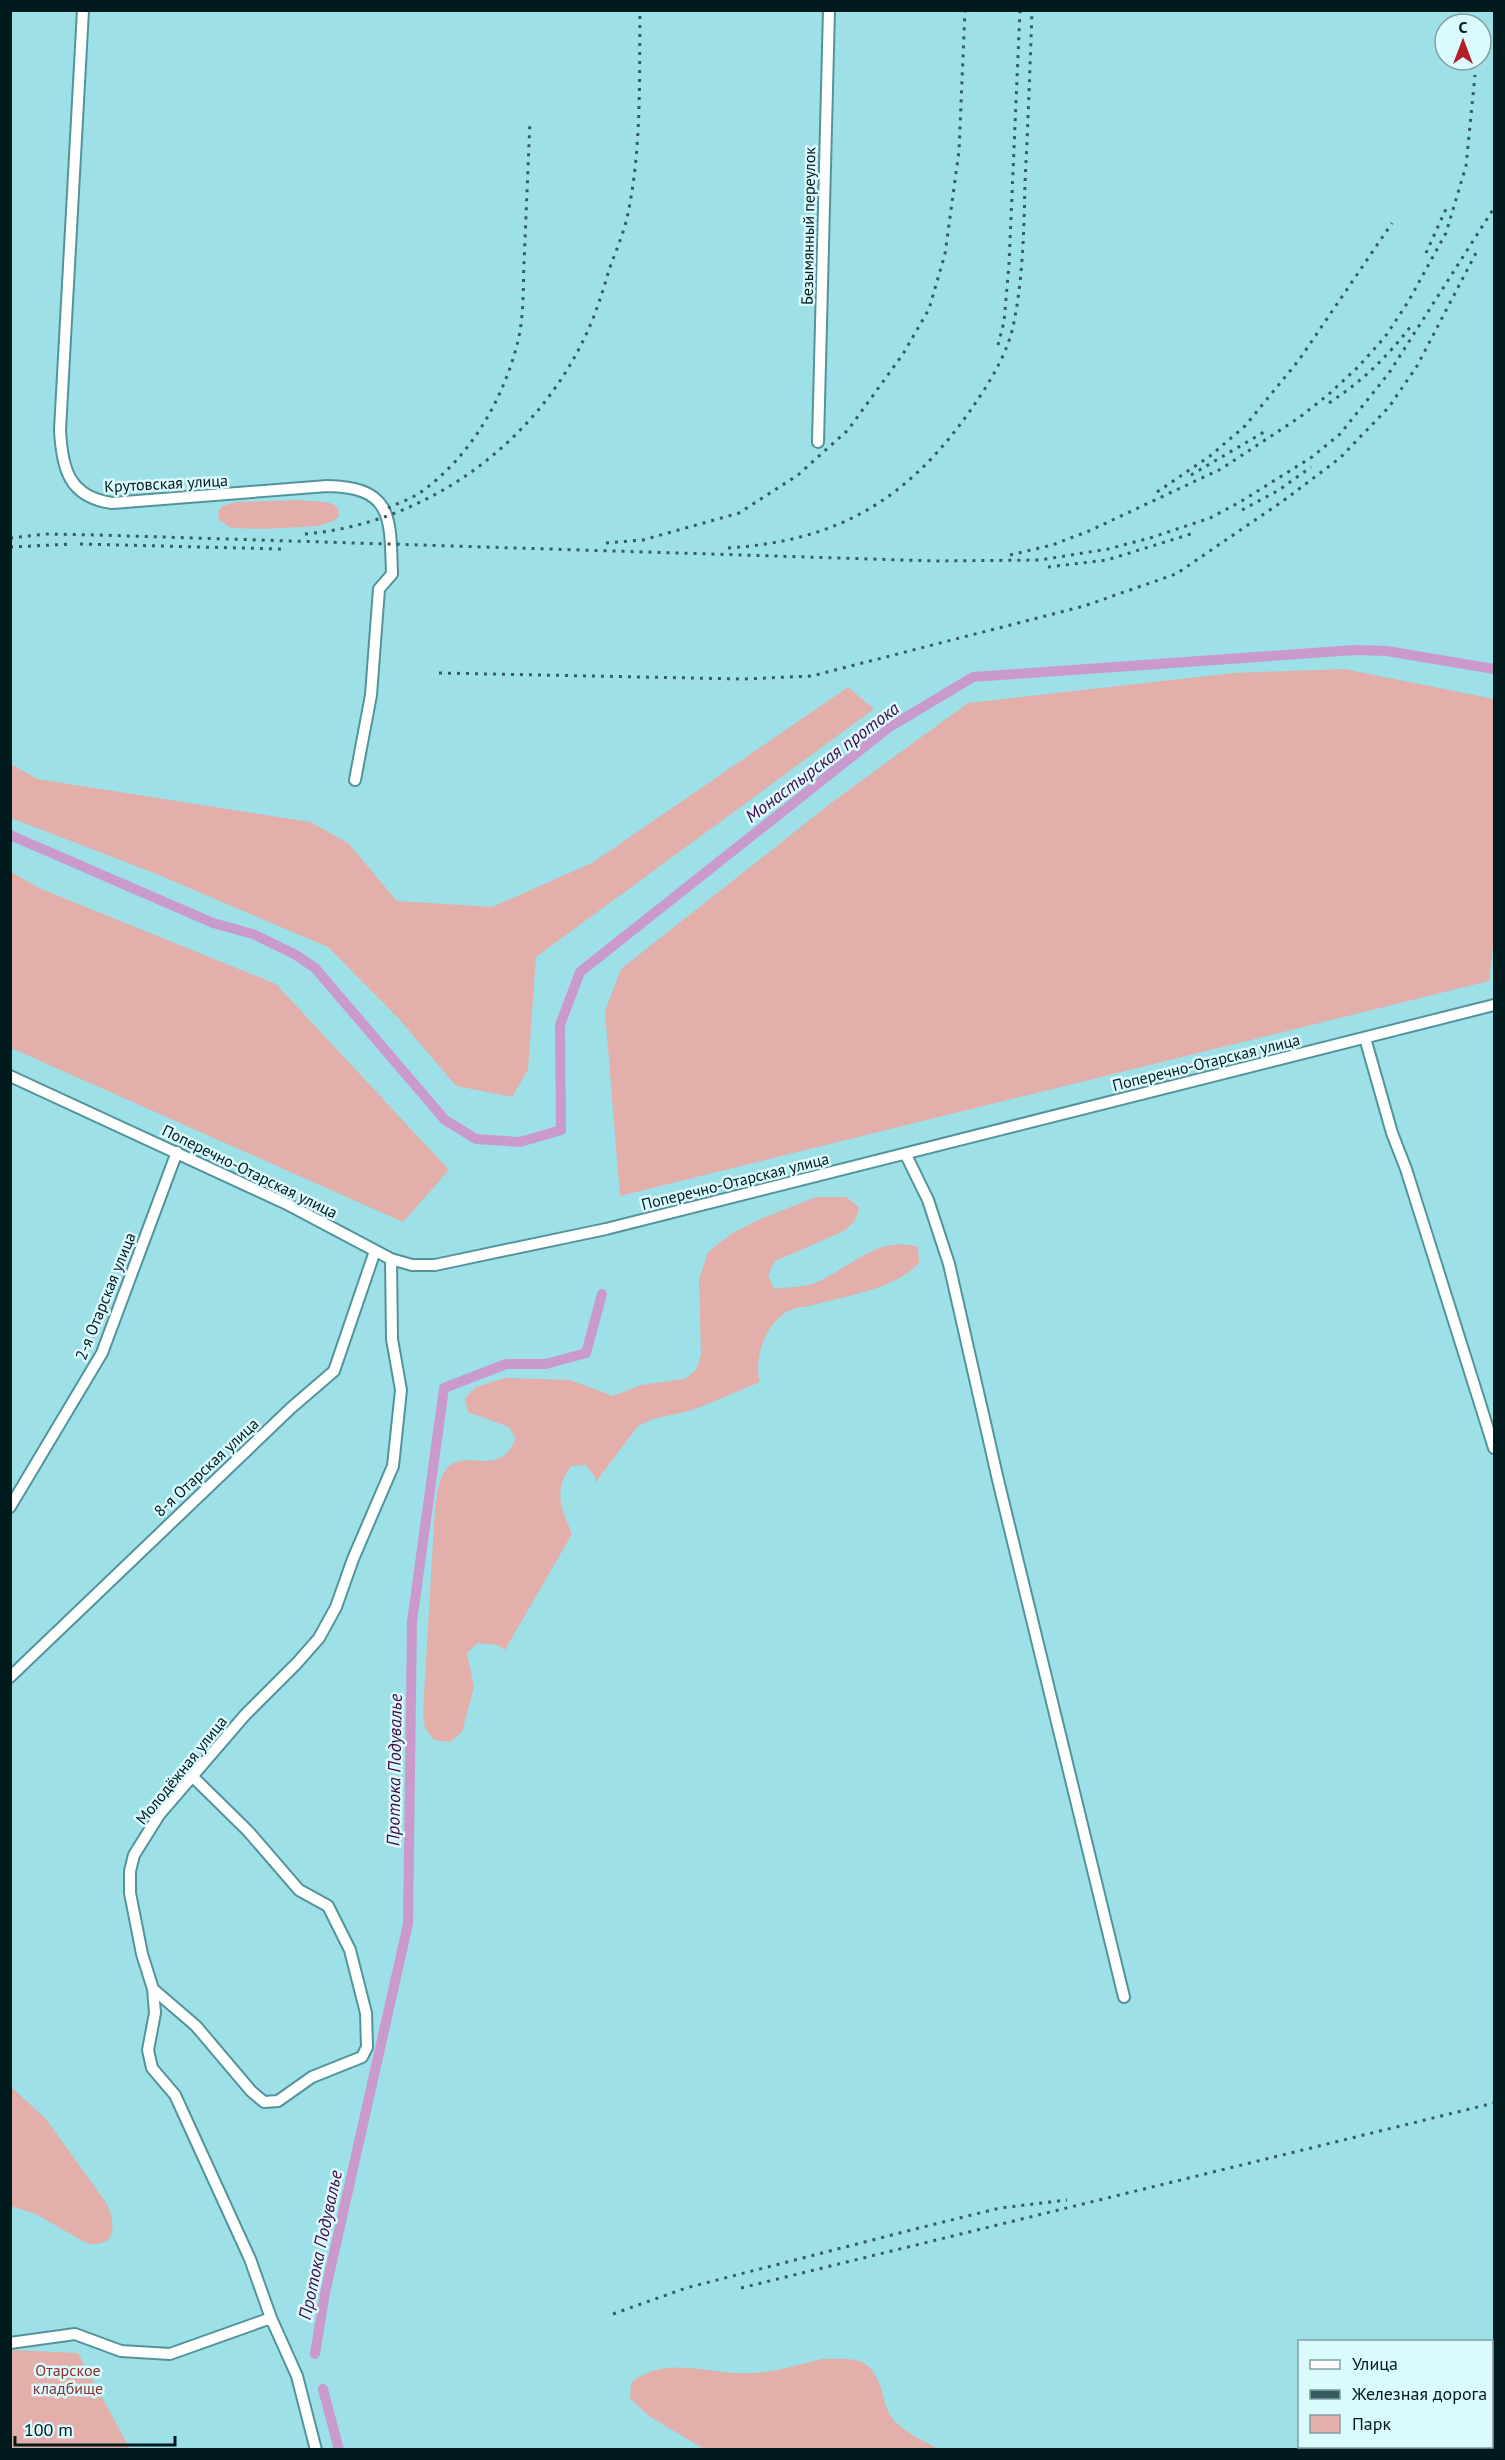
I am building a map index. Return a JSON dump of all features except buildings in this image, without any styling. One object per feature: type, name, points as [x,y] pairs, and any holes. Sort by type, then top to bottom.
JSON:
[{"type":"street","name":"Крутовская улица","points":[[83,10],[60,430],[65,469],[76,488],[89,498],[112,503],[327,486],[343,486],[375,497],[385,509],[390,526],[392,574],[379,589],[370,694],[355,780]]},
{"type":"street","name":"Безымянный переулок","points":[[818,442],[829,10]]},
{"type":"street","name":"Поперечно-Отарская улица","points":[[10,1076],[289,1205],[391,1259],[412,1265],[435,1265],[606,1229],[1494,1005]]},
{"type":"street","points":[[1365,1038],[1392,1133],[1406,1169],[1494,1448]]},
{"type":"street","name":"2-я Отарская улица","points":[[10,1507],[102,1353],[177,1152]]},
{"type":"street","points":[[906,1155],[928,1200],[949,1264],[1001,1491],[1124,1997]]},
{"type":"street","name":"8-я Отарская улица","points":[[10,1677],[291,1408],[334,1371],[375,1251]]},
{"type":"street","name":"Молодёжная улица","points":[[316,2450],[297,2376],[271,2318],[250,2259],[175,2096],[152,2068],[148,2050],[155,2013],[153,1989],[142,1954],[130,1893],[130,1871],[134,1855],[159,1815],[245,1715],[319,1638],[336,1607],[353,1559],[393,1466],[402,1390],[392,1339],[391,1259]]},
{"type":"street","points":[[153,1989],[196,2026],[251,2091],[264,2102],[278,2101],[312,2077],[362,2057],[368,2047],[366,2013],[350,1950],[328,1906],[299,1890],[248,1831],[193,1777]]},
{"type":"street","points":[[10,2343],[75,2334],[121,2351],[170,2354],[271,2318]]},
{"type":"green space","points":[[297,500],[333,504],[338,508],[339,516],[319,526],[263,529],[231,528],[219,520],[218,512],[222,506],[236,502]]},
{"type":"green space","points":[[1344,669],[1494,699],[1494,937],[1489,981],[620,1196],[605,1011],[621,969],[835,800],[968,703],[1234,673]]},
{"type":"green space","points":[[848,687],[874,709],[536,957],[528,1070],[512,1097],[456,1086],[401,1021],[328,947],[154,873],[11,818],[11,764],[37,779],[310,822],[348,843],[397,901],[492,907],[592,863]]},
{"type":"green space","points":[[11,872],[39,888],[276,984],[449,1170],[403,1222],[11,1048]]},
{"type":"green space","points":[[816,1197],[846,1197],[859,1207],[855,1221],[844,1231],[775,1261],[768,1275],[774,1289],[815,1283],[879,1248],[892,1245],[904,1244],[918,1247],[919,1263],[897,1280],[883,1286],[786,1312],[772,1326],[762,1344],[758,1363],[760,1382],[693,1410],[653,1419],[638,1426],[595,1483],[595,1477],[586,1465],[571,1466],[562,1484],[561,1500],[572,1534],[505,1650],[497,1645],[478,1643],[467,1653],[474,1687],[462,1732],[450,1742],[434,1740],[425,1728],[423,1713],[435,1507],[439,1485],[446,1470],[452,1464],[466,1460],[490,1461],[500,1458],[516,1439],[509,1427],[468,1412],[465,1398],[476,1387],[505,1378],[570,1380],[613,1396],[641,1385],[685,1379],[697,1369],[701,1354],[699,1280],[708,1252],[731,1234],[758,1220]]},
{"type":"green space","points":[[11,2087],[46,2119],[107,2204],[112,2220],[112,2234],[109,2239],[96,2244],[86,2243],[36,2214],[11,2206]]},
{"type":"green space","name":"Отарское кладбище","points":[[11,2350],[78,2353],[130,2449],[11,2449]]},
{"type":"green space","points":[[822,2359],[851,2359],[865,2364],[877,2377],[886,2407],[892,2418],[907,2432],[938,2449],[704,2449],[649,2416],[630,2398],[631,2383],[644,2374],[658,2369],[688,2368],[758,2373]]},
{"type":"waterway","name":"Монастырская протока","points":[[10,835],[213,923],[253,934],[296,955],[315,968],[445,1120],[476,1139],[520,1142],[561,1130],[560,1025],[580,972],[888,728],[973,677],[1355,650],[1387,651],[1494,669]]},
{"type":"waterway","name":"Протока Подувалье","points":[[315,2354],[325,2293],[408,1924],[412,1622],[444,1388],[506,1364],[546,1364],[586,1353],[602,1294]]},
{"type":"waterway","name":"Протока Подувалье","points":[[323,2389],[339,2450]]},
{"type":"railway","points":[[305,534],[352,526],[396,513],[439,493],[478,467],[513,437],[545,402],[571,363],[595,315],[627,218],[637,140],[640,10]]},
{"type":"railway","points":[[606,543],[643,540],[739,513],[798,475],[848,430],[903,354],[929,309],[945,254],[959,151],[965,10]]},
{"type":"railway","points":[[998,345],[1004,322],[1009,264],[1020,10]]},
{"type":"railway","points":[[728,548],[767,544],[803,536],[836,525],[867,510],[895,492],[921,469],[946,442],[990,380],[1011,334],[1019,288],[1032,10]]},
{"type":"railway","points":[[1010,555],[1052,545],[1089,531],[1221,469],[1300,417],[1358,367],[1385,337],[1408,302],[1446,233],[1466,166],[1475,75]]},
{"type":"railway","points":[[388,508],[421,492],[454,463],[469,446],[493,408],[511,366],[522,315],[530,121]]},
{"type":"railway","points":[[10,538],[47,534],[98,535],[935,561],[1040,560],[1108,549],[1210,518],[1312,457],[1340,434],[1389,373],[1494,208]]},
{"type":"railway","points":[[1426,253],[1446,209]]},
{"type":"railway","points":[[1157,492],[1210,456],[1245,426],[1299,360],[1392,223]]},
{"type":"railway","points":[[439,673],[743,679],[812,676],[1084,606],[1176,574],[1283,501],[1340,458],[1389,407],[1417,366],[1477,251]]},
{"type":"railway","points":[[1329,403],[1374,368],[1411,326]]},
{"type":"railway","points":[[1191,475],[1264,432]]},
{"type":"railway","points":[[1242,510],[1279,490],[1311,467]]},
{"type":"railway","points":[[1048,567],[1107,560],[1194,533]]},
{"type":"railway","points":[[10,547],[73,544]]},
{"type":"railway","points":[[80,544],[281,549]]},
{"type":"railway","points":[[741,2288],[1494,2103]]},
{"type":"railway","points":[[613,2314],[686,2288],[919,2228],[1000,2208],[1067,2200]]}]
